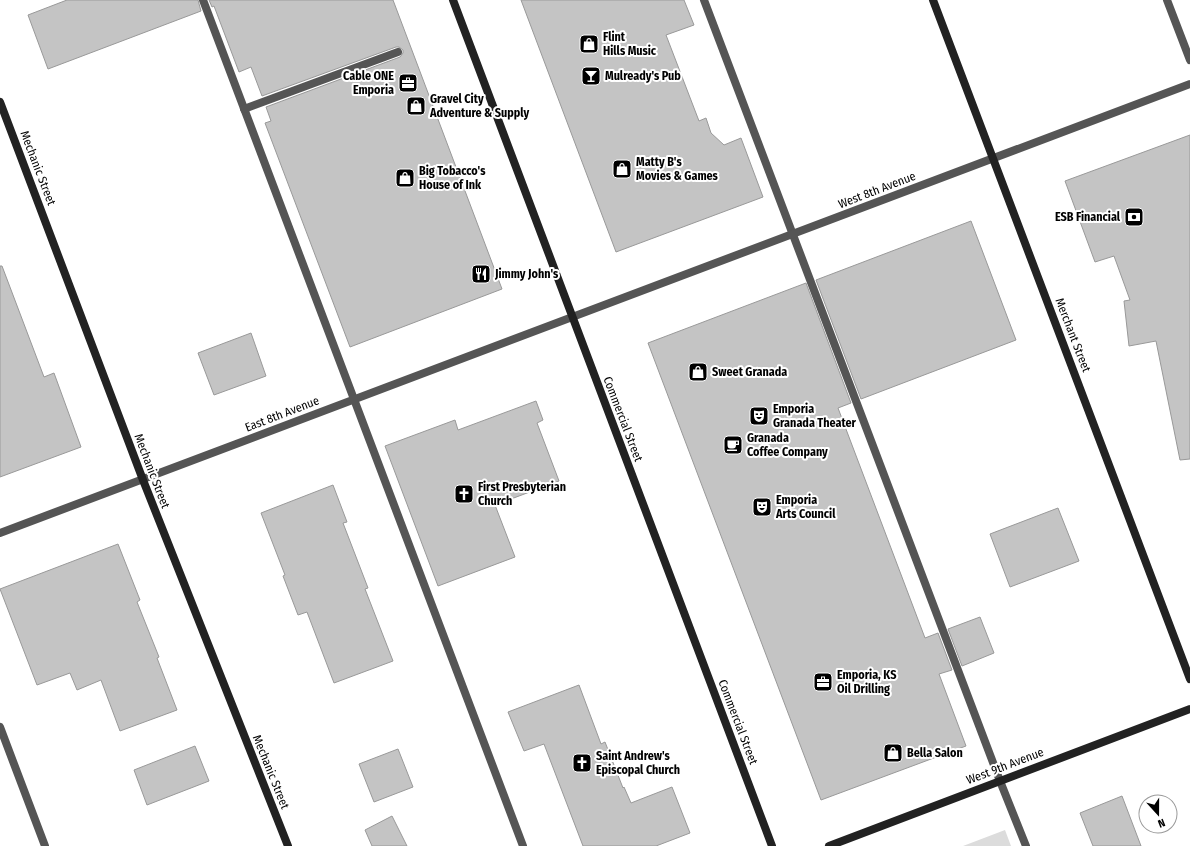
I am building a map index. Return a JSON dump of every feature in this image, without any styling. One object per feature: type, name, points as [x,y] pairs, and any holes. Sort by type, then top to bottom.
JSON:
[{"type":"street","points":[[203,0],[523,846]]},
{"type":"street","name":"Commercial Street","points":[[452,0],[772,846]]},
{"type":"street","points":[[704,0],[1026,846]]},
{"type":"street","name":"Merchant Street","points":[[933,0],[1190,679]]},
{"type":"street","points":[[1167,0],[1190,60]]},
{"type":"street","points":[[244,110],[398,52]]},
{"type":"street","name":"West 8th Avenue","points":[[572,317],[1190,84]]},
{"type":"street","name":"Mechanic Street","points":[[0,102],[143,480],[288,846]]},
{"type":"street","name":"East 8th Avenue","points":[[0,533],[572,317]]},
{"type":"street","name":"West 9th Avenue","points":[[829,846],[1190,709]]},
{"type":"street","points":[[0,727],[45,846]]},
{"type":"shaded area","points":[[1005,830],[1011,846],[963,846]]},
{"type":"building","points":[[67,0],[198,0],[201,11],[48,69],[28,15]]},
{"type":"building","points":[[209,0],[393,0],[502,289],[350,347],[265,123],[271,121],[266,107],[400,57],[403,50],[396,47],[262,96],[251,67],[239,72],[214,6],[212,7]]},
{"type":"building","points":[[521,0],[684,0],[694,25],[666,35],[699,121],[706,118],[711,133],[724,145],[741,138],[763,197],[616,252]]},
{"type":"building","name":"ESB Financial","points":[[1190,135],[1190,459],[1180,460],[1156,341],[1129,346],[1124,301],[1130,300],[1114,256],[1095,262],[1065,181]]},
{"type":"building","points":[[971,221],[1016,340],[861,399],[816,280]]},
{"type":"building","points":[[0,266],[2,266],[44,377],[54,373],[81,447],[0,477]]},
{"type":"building","points":[[806,283],[851,403],[838,408],[925,638],[938,633],[952,670],[939,674],[966,746],[821,800],[648,343]]},
{"type":"building","points":[[251,333],[266,376],[214,395],[198,353]]},
{"type":"building","name":"First Presbyterian Church","points":[[536,401],[543,420],[537,423],[559,481],[495,505],[515,557],[438,586],[385,446],[455,420],[458,430]]},
{"type":"building","points":[[333,485],[347,522],[343,523],[368,588],[365,589],[393,661],[334,683],[307,612],[298,615],[283,576],[285,575],[261,513]]},
{"type":"building","points":[[1058,508],[1079,561],[1010,587],[990,534]]},
{"type":"building","points":[[118,544],[140,600],[137,602],[159,657],[157,658],[177,710],[120,731],[101,680],[77,690],[70,673],[37,685],[0,589]]},
{"type":"building","points":[[980,617],[994,653],[962,666],[948,629]]},
{"type":"building","name":"Saint Andrew's Episcopal Church","points":[[579,685],[601,744],[605,742],[623,788],[624,787],[631,803],[672,787],[690,833],[656,846],[583,846],[544,744],[524,751],[508,712]]},
{"type":"building","points":[[195,746],[209,781],[147,805],[134,770]]},
{"type":"building","points":[[398,749],[413,787],[374,802],[359,764]]},
{"type":"building","points":[[1122,796],[1141,846],[1093,846],[1080,813]]},
{"type":"building","points":[[392,816],[407,846],[372,846],[365,830]]},
{"type":"place","name":"Flint Hills Music","points":[[589,44]]},
{"type":"place","name":"Mulready's Pub","points":[[591,76]]},
{"type":"place","name":"Cable ONE Emporia","points":[[408,83]]},
{"type":"place","name":"Gravel City Adventure & Supply","points":[[416,106]]},
{"type":"place","name":"Matty B's Movies & Games","points":[[622,169]]},
{"type":"place","name":"Big Tobacco's House of Ink","points":[[405,178]]},
{"type":"place","name":"ESB Financial","points":[[1134,217]]},
{"type":"place","name":"Jimmy John's","points":[[481,274]]},
{"type":"place","name":"Sweet Granada","points":[[698,372]]},
{"type":"place","name":"Emporia Granada Theater","points":[[759,416]]},
{"type":"place","name":"Granada Coffee Company","points":[[733,445]]},
{"type":"place","name":"First Presbyterian Church","points":[[464,494]]},
{"type":"place","name":"Emporia Arts Council","points":[[762,507]]},
{"type":"place","name":"Emporia, KS Oil Drilling","points":[[823,682]]},
{"type":"place","name":"Bella Salon","points":[[893,753]]},
{"type":"place","name":"Saint Andrew's Episcopal Church","points":[[582,763]]}]
